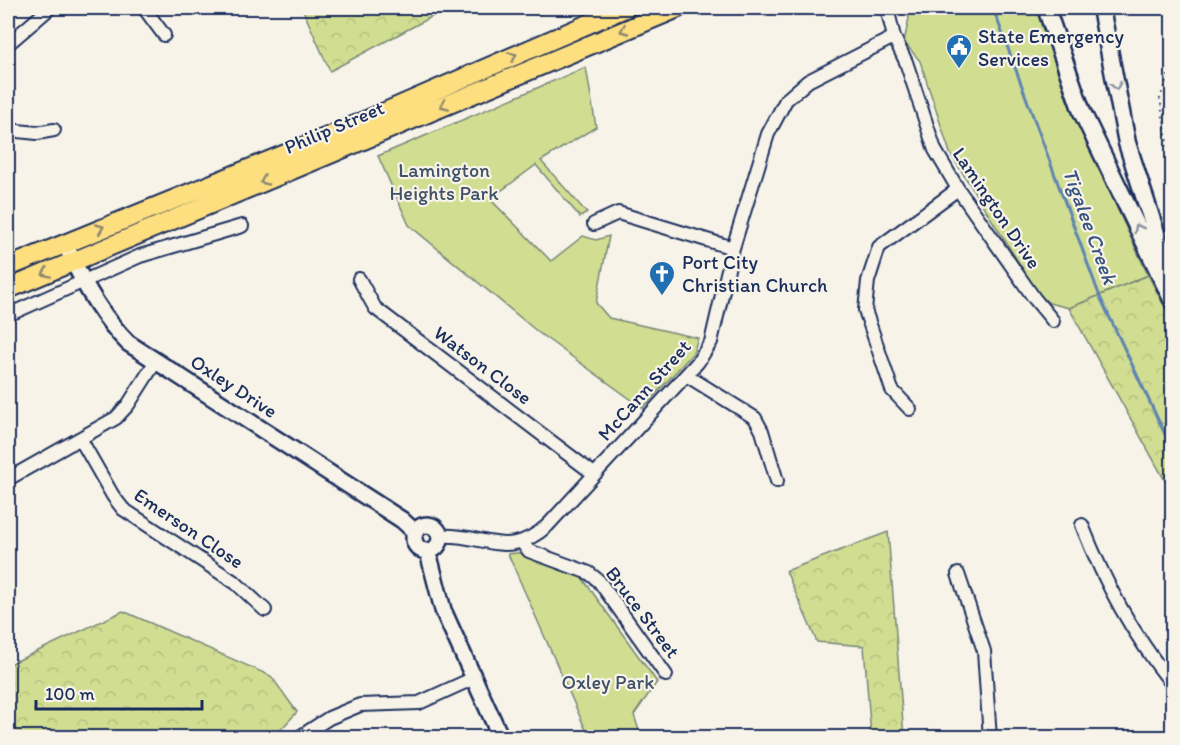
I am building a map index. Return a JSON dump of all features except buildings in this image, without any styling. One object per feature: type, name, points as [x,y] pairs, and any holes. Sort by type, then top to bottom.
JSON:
[{"type":"main road","name":"Philip Street","points":[[8,267],[325,138],[625,8]]},
{"type":"main road","name":"Philip Street","points":[[8,289],[678,8]]},
{"type":"main road","points":[[1046,8],[1082,112],[1173,299]]},
{"type":"main road","points":[[1101,8],[1127,143],[1173,283]]},
{"type":"street","points":[[8,44],[50,8]]},
{"type":"street","points":[[144,8],[164,35]]},
{"type":"street","name":"Lamington Drive","points":[[887,8],[894,37],[906,62],[935,150],[958,189],[1034,298],[1053,321]]},
{"type":"street","name":"McCann Street","points":[[523,544],[548,525],[686,375],[711,342],[733,248],[768,134],[786,100],[808,81],[894,37]]},
{"type":"street","points":[[8,130],[37,133],[54,130]]},
{"type":"street","points":[[910,409],[892,390],[865,310],[868,281],[879,247],[958,189]]},
{"type":"street","points":[[594,224],[618,213],[733,248]]},
{"type":"street","points":[[8,315],[140,256],[242,226]]},
{"type":"street","name":"Oxley Drive","points":[[65,243],[83,280],[111,326],[128,343],[392,513],[415,532]]},
{"type":"street","name":"Watson Close","points":[[359,279],[375,308],[594,474]]},
{"type":"street","points":[[8,478],[81,440],[117,418],[156,361]]},
{"type":"street","points":[[686,375],[755,418],[762,431],[777,481]]},
{"type":"street","name":"Emerson Close","points":[[81,440],[123,509],[236,583],[265,610]]},
{"type":"street","points":[[426,525],[435,528],[440,536],[437,546],[428,552],[415,546],[415,532],[426,525]]},
{"type":"street","points":[[1082,525],[1101,573],[1123,615],[1173,684]]},
{"type":"street","points":[[440,536],[451,535],[509,545],[523,544]]},
{"type":"street","name":"Bruce Street","points":[[523,544],[529,551],[589,573],[599,581],[666,675]]},
{"type":"street","points":[[428,552],[441,604],[501,738]]},
{"type":"street","points":[[958,574],[984,651],[990,738]]},
{"type":"street","points":[[298,738],[329,718],[360,705],[419,703],[474,678]]},
{"type":"path","points":[[1173,64],[1160,99],[1173,170]]},
{"type":"green space","points":[[302,8],[448,8],[330,71]]},
{"type":"green space","points":[[510,8],[546,8],[542,14],[512,13]]},
{"type":"green space","points":[[905,8],[1039,8],[1067,100],[1148,275],[1069,308],[1049,303],[1039,295],[950,153],[920,61],[904,42],[909,18]]},
{"type":"green space","name":"Lamington Heights Park","points":[[586,67],[596,127],[541,161],[587,213],[580,217],[536,165],[490,199],[551,261],[583,236],[596,240],[609,236],[596,303],[609,318],[698,338],[693,353],[643,408],[539,333],[409,225],[378,156]]},
{"type":"green space","points":[[1148,275],[1172,321],[1172,493],[1069,308]]},
{"type":"green space","points":[[888,532],[904,737],[871,737],[864,646],[817,642],[786,571]]},
{"type":"green space","name":"Oxley Park","points":[[526,552],[575,568],[657,682],[634,715],[641,737],[589,737],[508,554]]},
{"type":"green space","points":[[123,611],[271,676],[297,712],[274,737],[8,737],[8,665]]},
{"type":"waterway","name":"Tigalee Creek","points":[[993,8],[1100,297],[1172,449]]},
{"type":"place","name":"State Emergency Services","points":[[959,70]]},
{"type":"place","name":"Port City Christian Church","points":[[662,297]]}]
